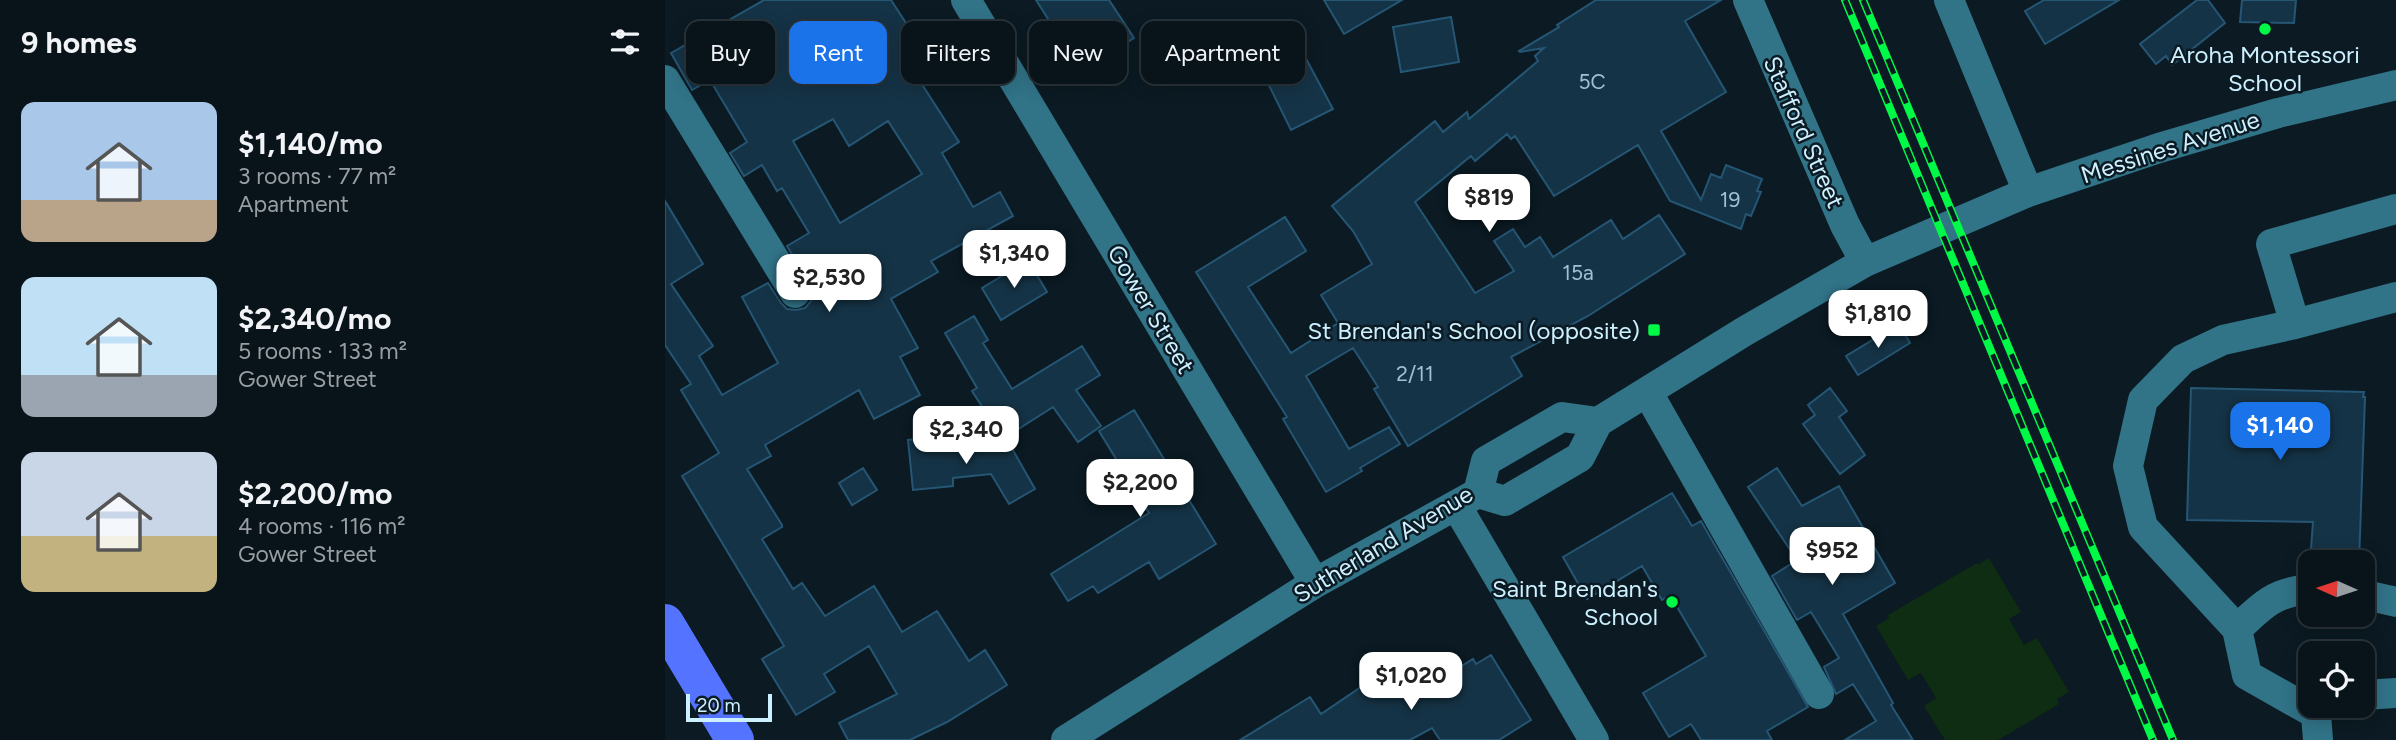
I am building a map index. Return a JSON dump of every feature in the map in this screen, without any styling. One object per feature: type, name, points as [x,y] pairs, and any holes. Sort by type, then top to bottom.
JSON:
[{"type":"main road","points":[[665,623],[735,740]]},
{"type":"street","name":"Gower Street","points":[[966,0],[1315,583]]},
{"type":"street","name":"Stafford Street","points":[[1748,0],[1845,225],[1865,262]]},
{"type":"street","points":[[1949,0],[2028,192]]},
{"type":"street","points":[[665,80],[795,293]]},
{"type":"street","name":"Messines Avenue","points":[[1865,262],[2028,192],[2159,148],[2265,117],[2396,85]]},
{"type":"street","points":[[2295,324],[2271,243],[2396,209]]},
{"type":"street","points":[[1467,499],[1505,501],[1580,457],[1598,422],[1745,331],[1865,262]]},
{"type":"street","points":[[2322,720],[2247,675],[2237,629],[2143,527],[2128,466],[2143,400],[2183,359],[2224,340],[2396,297]]},
{"type":"street","points":[[1648,393],[1819,694]]},
{"type":"street","name":"Sutherland Avenue","points":[[1066,740],[1315,583],[1467,499],[1486,461],[1562,417],[1598,422]]},
{"type":"street","points":[[1467,499],[1594,740]]},
{"type":"street","points":[[2237,629],[2267,601],[2284,592],[2298,591]]},
{"type":"street","points":[[2375,694],[2396,693]]},
{"type":"green space","points":[[1989,558],[2021,612],[2009,619],[2024,645],[2037,638],[2069,692],[2057,699],[2059,704],[1998,740],[1945,740],[1924,706],[1936,698],[1921,673],[1908,680],[1876,626],[1889,618],[1888,615]]},
{"type":"building","points":[[764,0],[891,0],[905,21],[901,21],[901,84],[922,84],[959,142],[942,153],[973,207],[1000,192],[1013,216],[931,261],[938,272],[891,299],[918,348],[900,357],[920,395],[874,419],[859,390],[765,445],[771,456],[747,469],[782,525],[762,539],[793,589],[802,583],[825,616],[874,586],[902,632],[937,611],[969,661],[985,650],[1007,685],[947,722],[910,740],[848,740],[839,723],[897,694],[869,646],[824,674],[835,692],[796,715],[762,659],[784,646],[682,476],[719,453],[681,390],[691,384],[665,345],[665,201],[703,264],[671,284],[713,346],[699,356],[722,395],[778,363],[742,297],[768,283],[787,309],[805,308],[811,301],[810,284],[787,246],[809,233],[782,188],[777,191],[762,165],[744,176],[730,153],[747,142],[712,84],[775,84],[775,21],[727,21]],"holes":[[[833,119],[849,146],[888,121],[922,174],[840,223],[793,141]]]},
{"type":"building","points":[[1036,0],[1109,0],[1123,21],[1049,21]]},
{"type":"building","points":[[1324,0],[1402,0],[1344,34]]},
{"type":"building","points":[[1596,0],[1721,0],[1685,21],[1726,92],[1661,131],[1701,200],[1711,174],[1721,178],[1726,165],[1762,179],[1757,191],[1761,192],[1751,216],[1746,214],[1741,229],[1670,201],[1638,145],[1554,196],[1515,136],[1511,139],[1507,134],[1475,161],[1471,156],[1415,202],[1475,293],[1514,271],[1494,241],[1513,229],[1525,247],[1540,237],[1553,257],[1611,220],[1623,239],[1659,215],[1685,254],[1588,316],[1511,357],[1522,376],[1408,446],[1374,389],[1378,387],[1353,348],[1306,376],[1349,449],[1389,427],[1400,444],[1326,492],[1283,419],[1287,417],[1196,272],[1285,217],[1306,251],[1248,287],[1291,353],[1338,323],[1321,295],[1372,264],[1353,231],[1332,206],[1435,121],[1443,132],[1467,112],[1469,119],[1538,61],[1535,56],[1544,48],[1519,51]]},
{"type":"building","points":[[2044,0],[2119,0],[2045,44],[2025,11]]},
{"type":"building","points":[[2197,0],[2208,0],[2225,23],[2172,65],[2166,56],[2156,64],[2140,44]]},
{"type":"building","points":[[2242,0],[2296,0],[2294,23],[2240,22]]},
{"type":"building","points":[[1451,17],[1459,62],[1401,72],[1393,27]]},
{"type":"building","points":[[1127,27],[1134,38],[1127,42]]},
{"type":"building","points":[[686,44],[686,79],[671,53]]},
{"type":"building","points":[[1305,57],[1333,109],[1291,130],[1268,84],[1305,84]]},
{"type":"building","points":[[689,84],[703,84],[692,90]]},
{"type":"building","points":[[1028,260],[1047,292],[1001,320],[982,288]]},
{"type":"building","points":[[974,316],[988,340],[983,343],[1012,389],[1082,346],[1100,375],[1076,390],[1101,426],[1078,442],[1053,407],[1003,439],[972,391],[977,388],[945,333]]},
{"type":"building","points":[[1899,324],[1910,343],[1858,375],[1846,356]]},
{"type":"building","points":[[1830,388],[1847,411],[1839,417],[1865,455],[1840,474],[1803,424],[1815,415],[1808,405]]},
{"type":"building","points":[[2191,388],[2364,392],[2359,550],[2311,550],[2313,522],[2187,520]]},
{"type":"building","points":[[1134,410],[1216,544],[1159,579],[1149,562],[1098,593],[1093,586],[1068,601],[1051,574],[1149,513],[1099,431]]},
{"type":"building","points":[[948,436],[950,451],[1010,445],[1035,489],[1009,504],[991,474],[953,478],[953,486],[913,490],[908,440]]},
{"type":"building","points":[[863,468],[877,490],[852,505],[839,483]]},
{"type":"building","points":[[1777,468],[1802,506],[1839,486],[1895,583],[1843,614],[1893,703],[1891,705],[1913,740],[1845,740],[1876,721],[1853,684],[1836,694],[1824,667],[1839,658],[1811,612],[1797,620],[1772,576],[1797,560],[1748,487]]},
{"type":"building","points":[[1672,493],[1692,526],[1701,521],[1808,707],[1767,731],[1772,740],[1701,740],[1691,724],[1669,737],[1643,693],[1706,656],[1670,595],[1662,600],[1642,566],[1587,599],[1563,557]]},
{"type":"building","points":[[1491,655],[1531,720],[1499,740],[1440,740],[1432,728],[1410,740],[1240,740],[1310,697],[1321,714],[1361,687],[1366,695],[1383,683],[1410,698],[1473,659],[1476,664]]},
{"type":"railway","points":[[1845,0],[2153,740]]},
{"type":"railway","points":[[1863,0],[2173,740]]},
{"type":"place","name":"Aroha Montessori School","points":[[2265,29]]},
{"type":"place","name":"St Brendan's School (opposite)","points":[[1654,330]]},
{"type":"place","name":"Saint Brendan's School","points":[[1672,602]]}]
